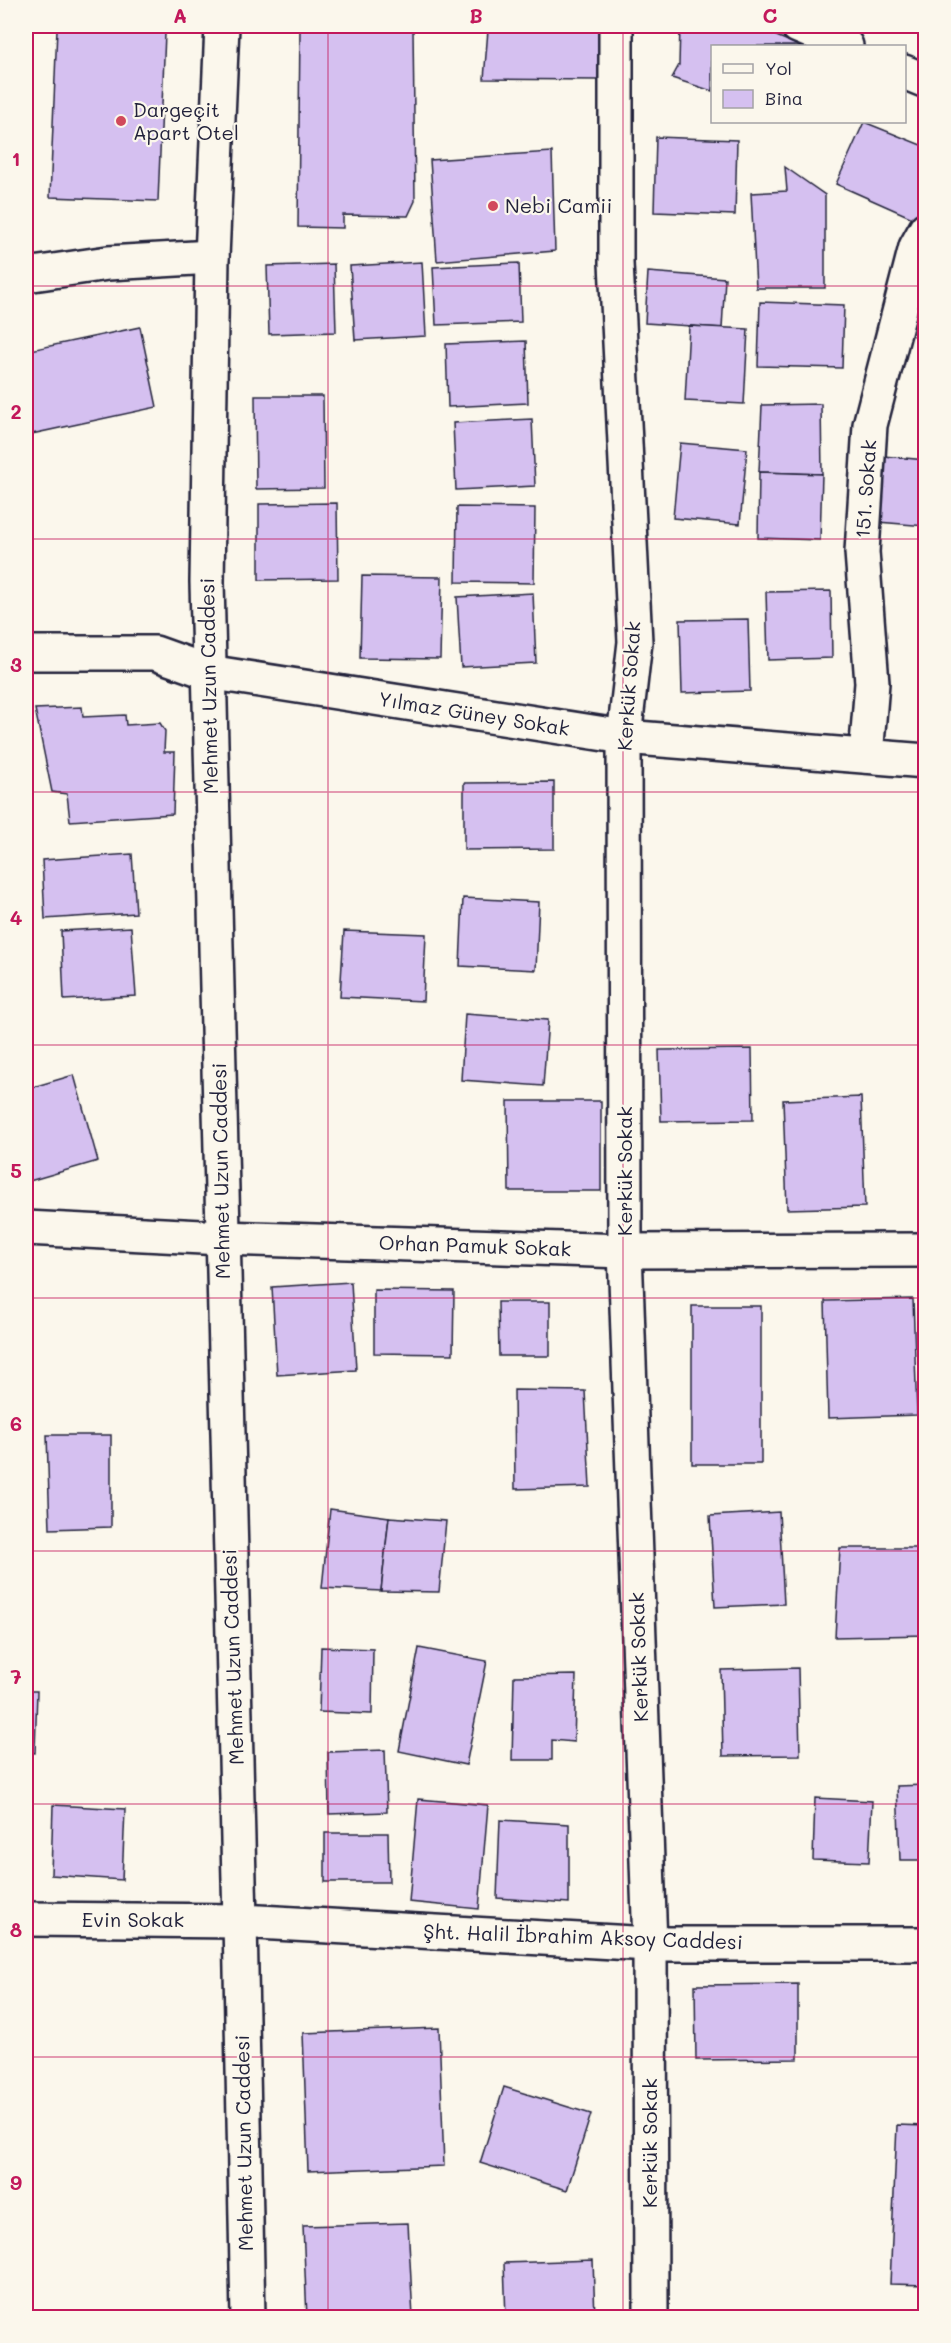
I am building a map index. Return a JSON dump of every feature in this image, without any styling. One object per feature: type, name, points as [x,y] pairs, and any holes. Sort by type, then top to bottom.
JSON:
[{"type":"street","name":"Mehmet Uzun Caddesi","points":[[222,26],[212,257],[207,582],[208,672],[248,2318]]},
{"type":"street","name":"Kerkük Sokak","points":[[616,26],[616,263],[636,642],[624,737],[625,1251],[650,1944],[651,2318]]},
{"type":"street","points":[[798,26],[844,45]]},
{"type":"street","points":[[906,73],[926,81]]},
{"type":"street","name":"151. Sokak","points":[[866,756],[872,683],[862,552],[870,425],[916,247],[926,229]]},
{"type":"street","points":[[26,275],[108,263],[212,257]]},
{"type":"street","name":"Yılmaz Güney Sokak","points":[[26,653],[155,653],[208,672],[624,737],[926,761]]},
{"type":"street","name":"Orhan Pamuk Sokak","points":[[26,1228],[222,1238],[625,1251],[926,1250]]},
{"type":"street","name":"Evin Sokak","points":[[26,1919],[240,1921]]},
{"type":"street","name":"Şht. Halil İbrahim Aksoy Caddesi","points":[[240,1921],[650,1944],[926,1944]]},
{"type":"building","points":[[300,26],[409,26],[413,29],[415,201],[408,216],[343,215],[343,228],[298,227]]},
{"type":"building","points":[[499,26],[600,26],[598,80],[484,79],[488,30]]},
{"type":"building","points":[[680,26],[753,26],[798,45],[711,45],[711,91],[672,78],[679,65]]},
{"type":"building","points":[[57,29],[165,33],[158,201],[50,197]]},
{"type":"building","points":[[864,123],[926,147],[926,207],[919,221],[836,184]]},
{"type":"building","points":[[656,137],[737,140],[735,215],[654,212]]},
{"type":"building","name":"Nebi Camii","points":[[552,152],[555,251],[437,261],[430,160]]},
{"type":"building","points":[[785,167],[825,195],[825,288],[756,288],[751,193],[787,191]]},
{"type":"building","points":[[422,262],[426,336],[355,340],[350,266]]},
{"type":"building","points":[[519,263],[521,322],[436,325],[433,267]]},
{"type":"building","points":[[334,264],[336,332],[269,334],[267,266]]},
{"type":"building","points":[[926,271],[926,317],[918,316]]},
{"type":"building","points":[[648,272],[725,278],[722,328],[645,323]]},
{"type":"building","points":[[760,302],[844,305],[842,368],[758,366]]},
{"type":"building","points":[[689,326],[748,329],[744,404],[685,401]]},
{"type":"building","points":[[140,327],[157,407],[27,435],[26,351]]},
{"type":"building","points":[[526,341],[528,403],[448,407],[446,344]]},
{"type":"building","points":[[255,396],[323,396],[324,488],[256,489]]},
{"type":"building","points":[[821,404],[822,474],[759,472],[762,405]]},
{"type":"building","points":[[532,419],[535,486],[456,490],[453,423]]},
{"type":"building","points":[[680,443],[747,449],[740,524],[673,518]]},
{"type":"building","points":[[883,456],[926,460],[926,526],[878,522]]},
{"type":"building","points":[[759,472],[822,474],[820,540],[758,538]]},
{"type":"building","points":[[337,503],[338,579],[259,580],[259,504]]},
{"type":"building","points":[[457,507],[535,508],[534,583],[456,582]]},
{"type":"building","points":[[362,576],[442,577],[440,659],[360,658]]},
{"type":"building","points":[[831,591],[832,658],[768,660],[766,592]]},
{"type":"building","points":[[533,593],[536,663],[461,667],[457,597]]},
{"type":"building","points":[[748,619],[750,691],[682,693],[680,620]]},
{"type":"building","points":[[82,707],[83,717],[125,715],[126,725],[160,723],[165,731],[164,752],[175,752],[173,814],[70,821],[67,794],[52,792],[35,709]]},
{"type":"building","points":[[554,782],[554,849],[464,850],[464,783]]},
{"type":"building","points":[[132,854],[136,913],[45,919],[42,860]]},
{"type":"building","points":[[463,898],[539,902],[536,970],[460,966]]},
{"type":"building","points":[[131,927],[136,996],[64,1000],[61,931]]},
{"type":"building","points":[[344,931],[426,934],[423,1001],[340,997]]},
{"type":"building","points":[[465,1014],[548,1020],[543,1086],[461,1080]]},
{"type":"building","points":[[752,1049],[753,1120],[661,1121],[659,1050]]},
{"type":"building","points":[[74,1075],[98,1161],[26,1182],[26,1089]]},
{"type":"building","points":[[861,1097],[865,1207],[787,1209],[783,1100]]},
{"type":"building","points":[[508,1101],[601,1101],[601,1191],[509,1191]]},
{"type":"building","points":[[351,1282],[356,1370],[277,1375],[272,1287]]},
{"type":"building","points":[[374,1290],[454,1291],[453,1354],[374,1353]]},
{"type":"building","points":[[913,1299],[917,1415],[828,1418],[825,1301]]},
{"type":"building","points":[[498,1302],[550,1302],[550,1356],[499,1356]]},
{"type":"building","points":[[692,1306],[761,1306],[761,1464],[692,1464]]},
{"type":"building","points":[[514,1390],[585,1391],[590,1487],[515,1489]]},
{"type":"building","points":[[47,1435],[111,1435],[111,1527],[50,1529]]},
{"type":"building","points":[[330,1509],[389,1517],[381,1591],[322,1588]]},
{"type":"building","points":[[779,1512],[784,1604],[715,1607],[710,1516]]},
{"type":"building","points":[[389,1517],[446,1521],[439,1592],[381,1591]]},
{"type":"building","points":[[840,1548],[926,1548],[926,1635],[835,1637]]},
{"type":"building","points":[[321,1647],[373,1649],[372,1714],[319,1712]]},
{"type":"building","points":[[419,1648],[487,1661],[466,1765],[399,1751]]},
{"type":"building","points":[[798,1668],[800,1755],[723,1756],[721,1670]]},
{"type":"building","points":[[576,1675],[574,1742],[552,1740],[552,1760],[512,1760],[514,1676]]},
{"type":"building","points":[[26,1691],[37,1691],[35,1753],[26,1752]]},
{"type":"building","points":[[385,1750],[387,1812],[329,1814],[328,1752]]},
{"type":"building","points":[[926,1785],[926,1860],[900,1860],[897,1786]]},
{"type":"building","points":[[815,1798],[872,1801],[869,1862],[813,1860]]},
{"type":"building","points":[[418,1799],[488,1805],[479,1909],[409,1902]]},
{"type":"building","points":[[53,1805],[125,1809],[122,1880],[51,1875]]},
{"type":"building","points":[[500,1820],[569,1824],[569,1903],[497,1898]]},
{"type":"building","points":[[325,1833],[388,1833],[389,1882],[325,1882]]},
{"type":"building","points":[[798,1984],[798,2059],[696,2060],[695,1985]]},
{"type":"building","points":[[439,2028],[444,2166],[308,2171],[303,2033]]},
{"type":"building","points":[[504,2087],[591,2114],[567,2190],[480,2163]]},
{"type":"building","points":[[897,2125],[926,2126],[926,2285],[890,2284]]},
{"type":"building","points":[[408,2223],[413,2318],[307,2318],[303,2226]]},
{"type":"building","points":[[593,2260],[595,2318],[506,2318],[504,2263]]},
{"type":"place","name":"Dargeçit Apart Otel","points":[[121,121]]},
{"type":"place","name":"Nebi Camii","points":[[493,206]]}]
